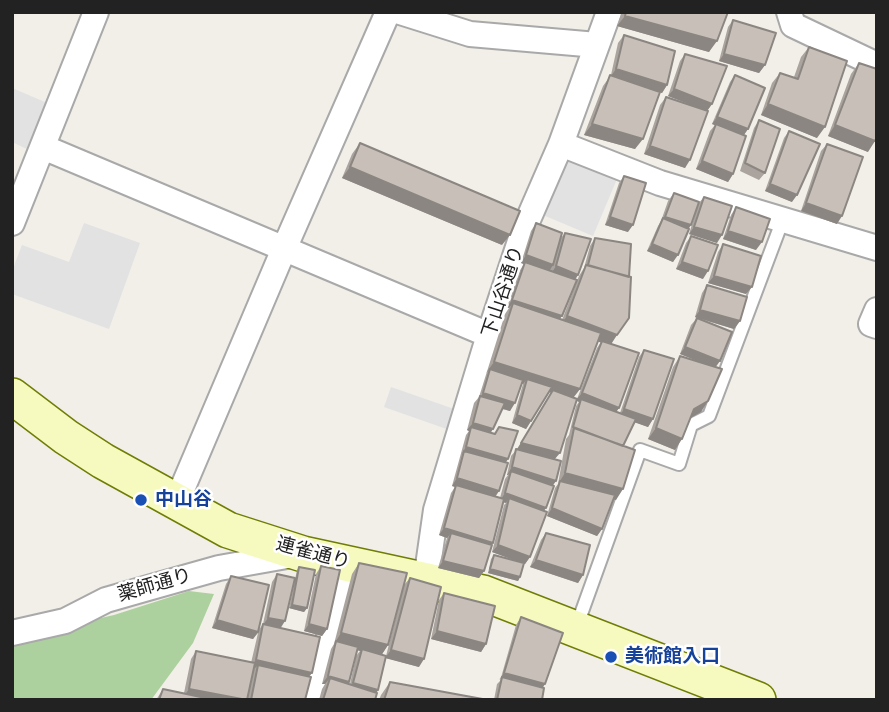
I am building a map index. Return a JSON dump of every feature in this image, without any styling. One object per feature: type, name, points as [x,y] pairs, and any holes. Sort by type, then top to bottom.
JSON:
[{"type":"main road","name":"連雀通り","points":[[12,396],[103,461],[228,530],[303,554],[483,593],[576,628],[737,696]]},
{"type":"street","points":[[12,223],[96,12]]},
{"type":"street","points":[[177,501],[388,12]]},
{"type":"street","points":[[400,12],[470,34],[597,45]]},
{"type":"street","name":"下山谷通り","points":[[426,580],[436,510],[489,335],[524,229],[561,144],[610,12]]},
{"type":"street","points":[[789,12],[793,25],[877,65]]},
{"type":"street","points":[[561,144],[660,183],[877,248]]},
{"type":"street","points":[[43,147],[489,335]]},
{"type":"street","points":[[877,310],[871,324],[877,326]]},
{"type":"street","name":"薬師通り","points":[[12,633],[65,621],[106,600],[148,588],[219,569],[303,554]]},
{"type":"street","points":[[312,700],[348,564]]},
{"type":"lane","points":[[576,628],[640,450],[679,464],[691,425],[709,416],[783,219]]},
{"type":"green space","points":[[189,591],[214,594],[193,643],[151,700],[12,700],[12,638],[114,615]]},
{"type":"shaded area","points":[[12,88],[52,105],[31,151],[12,142]]},
{"type":"shaded area","points":[[567,158],[617,179],[593,236],[543,215]]},
{"type":"shaded area","points":[[84,223],[140,243],[109,329],[12,294],[12,271],[22,245],[69,262]]},
{"type":"shaded area","points":[[391,387],[457,410],[455,432],[384,407]]},
{"type":"building","points":[[626,12],[728,12],[717,41],[625,16]]},
{"type":"building","points":[[733,20],[776,33],[765,65],[724,54]]},
{"type":"building","points":[[624,35],[675,51],[667,85],[616,69]]},
{"type":"building","points":[[809,47],[847,61],[825,127],[768,104],[780,73],[798,79]]},
{"type":"building","points":[[685,54],[727,66],[712,104],[674,89]]},
{"type":"building","points":[[859,63],[877,69],[875,141],[835,125]]},
{"type":"building","points":[[610,75],[660,92],[643,139],[592,124]]},
{"type":"building","points":[[735,75],[765,88],[748,129],[717,117]]},
{"type":"building","points":[[666,97],[708,111],[690,160],[650,146]]},
{"type":"building","points":[[759,120],[780,129],[765,173],[745,163]]},
{"type":"building","points":[[716,124],[746,136],[733,174],[702,161]]},
{"type":"building","points":[[789,131],[820,144],[797,195],[770,184]]},
{"type":"building","points":[[360,143],[520,211],[510,235],[350,167]]},
{"type":"building","points":[[827,144],[863,157],[842,216],[806,203]]},
{"type":"building","points":[[624,176],[646,183],[633,225],[610,217]]},
{"type":"building","points":[[674,193],[699,202],[691,225],[665,217]]},
{"type":"building","points":[[704,197],[732,206],[722,235],[694,227]]},
{"type":"building","points":[[736,207],[770,219],[762,242],[728,231]]},
{"type":"building","points":[[663,218],[689,229],[678,255],[652,244]]},
{"type":"building","points":[[536,223],[562,233],[553,265],[526,255]]},
{"type":"building","points":[[565,233],[591,239],[578,275],[556,266]]},
{"type":"building","points":[[691,236],[718,245],[708,271],[682,262]]},
{"type":"building","points":[[595,238],[631,244],[629,277],[588,265]]},
{"type":"building","points":[[723,244],[761,256],[752,287],[714,276]]},
{"type":"building","points":[[525,262],[577,280],[562,316],[512,300]]},
{"type":"building","points":[[586,265],[631,277],[629,318],[617,335],[567,316]]},
{"type":"building","points":[[707,285],[747,297],[740,321],[700,310]]},
{"type":"building","points":[[513,303],[601,333],[580,389],[494,362]]},
{"type":"building","points":[[697,318],[732,332],[720,361],[685,347]]},
{"type":"building","points":[[602,341],[639,353],[619,408],[582,393]]},
{"type":"building","points":[[644,350],[674,359],[653,419],[624,409]]},
{"type":"building","points":[[680,356],[722,369],[708,401],[694,409],[682,439],[656,428]]},
{"type":"building","points":[[490,369],[523,380],[515,403],[483,393]]},
{"type":"building","points":[[527,379],[552,387],[531,421],[517,415]]},
{"type":"building","points":[[553,390],[577,399],[560,453],[521,443]]},
{"type":"building","points":[[480,396],[505,403],[493,429],[473,423]]},
{"type":"building","points":[[581,399],[636,419],[623,446],[573,427]]},
{"type":"building","points":[[471,427],[495,434],[499,427],[518,431],[508,459],[466,447]]},
{"type":"building","points":[[574,428],[635,450],[623,489],[565,473]]},
{"type":"building","points":[[516,449],[561,461],[556,481],[512,467]]},
{"type":"building","points":[[464,451],[508,463],[499,491],[457,478]]},
{"type":"building","points":[[511,471],[554,486],[546,508],[505,493]]},
{"type":"building","points":[[560,481],[615,495],[602,529],[552,508]]},
{"type":"building","points":[[456,485],[504,499],[493,543],[444,528]]},
{"type":"building","points":[[509,498],[547,512],[530,557],[498,545]]},
{"type":"building","points":[[451,533],[492,545],[484,571],[443,561]]},
{"type":"building","points":[[546,533],[590,545],[583,575],[536,560]]},
{"type":"building","points":[[494,555],[524,563],[520,577],[490,569]]},
{"type":"building","points":[[359,563],[407,573],[388,645],[341,633]]},
{"type":"building","points":[[321,566],[340,570],[327,629],[309,624]]},
{"type":"building","points":[[299,567],[315,570],[307,608],[292,605]]},
{"type":"building","points":[[277,574],[295,578],[285,621],[268,618]]},
{"type":"building","points":[[231,576],[269,585],[258,632],[217,620]]},
{"type":"building","points":[[410,578],[441,587],[424,659],[391,650]]},
{"type":"building","points":[[444,593],[495,606],[486,644],[437,631]]},
{"type":"building","points":[[521,617],[563,633],[545,684],[504,673]]},
{"type":"building","points":[[263,624],[320,637],[312,673],[256,660]]},
{"type":"building","points":[[336,641],[358,647],[349,682],[328,676]]},
{"type":"building","points":[[362,649],[386,656],[378,690],[353,683]]},
{"type":"building","points":[[196,651],[255,663],[247,700],[189,689]]},
{"type":"building","points":[[258,665],[311,677],[305,700],[251,700]]},
{"type":"building","points":[[502,677],[544,688],[542,700],[497,700]]},
{"type":"building","points":[[330,678],[377,693],[375,700],[323,700]]},
{"type":"building","points":[[390,682],[488,700],[384,700]]},
{"type":"building","points":[[163,689],[210,699],[159,700]]},
{"type":"place","name":"中山谷","points":[[141,500]]},
{"type":"place","name":"美術館入口","points":[[611,657]]}]
